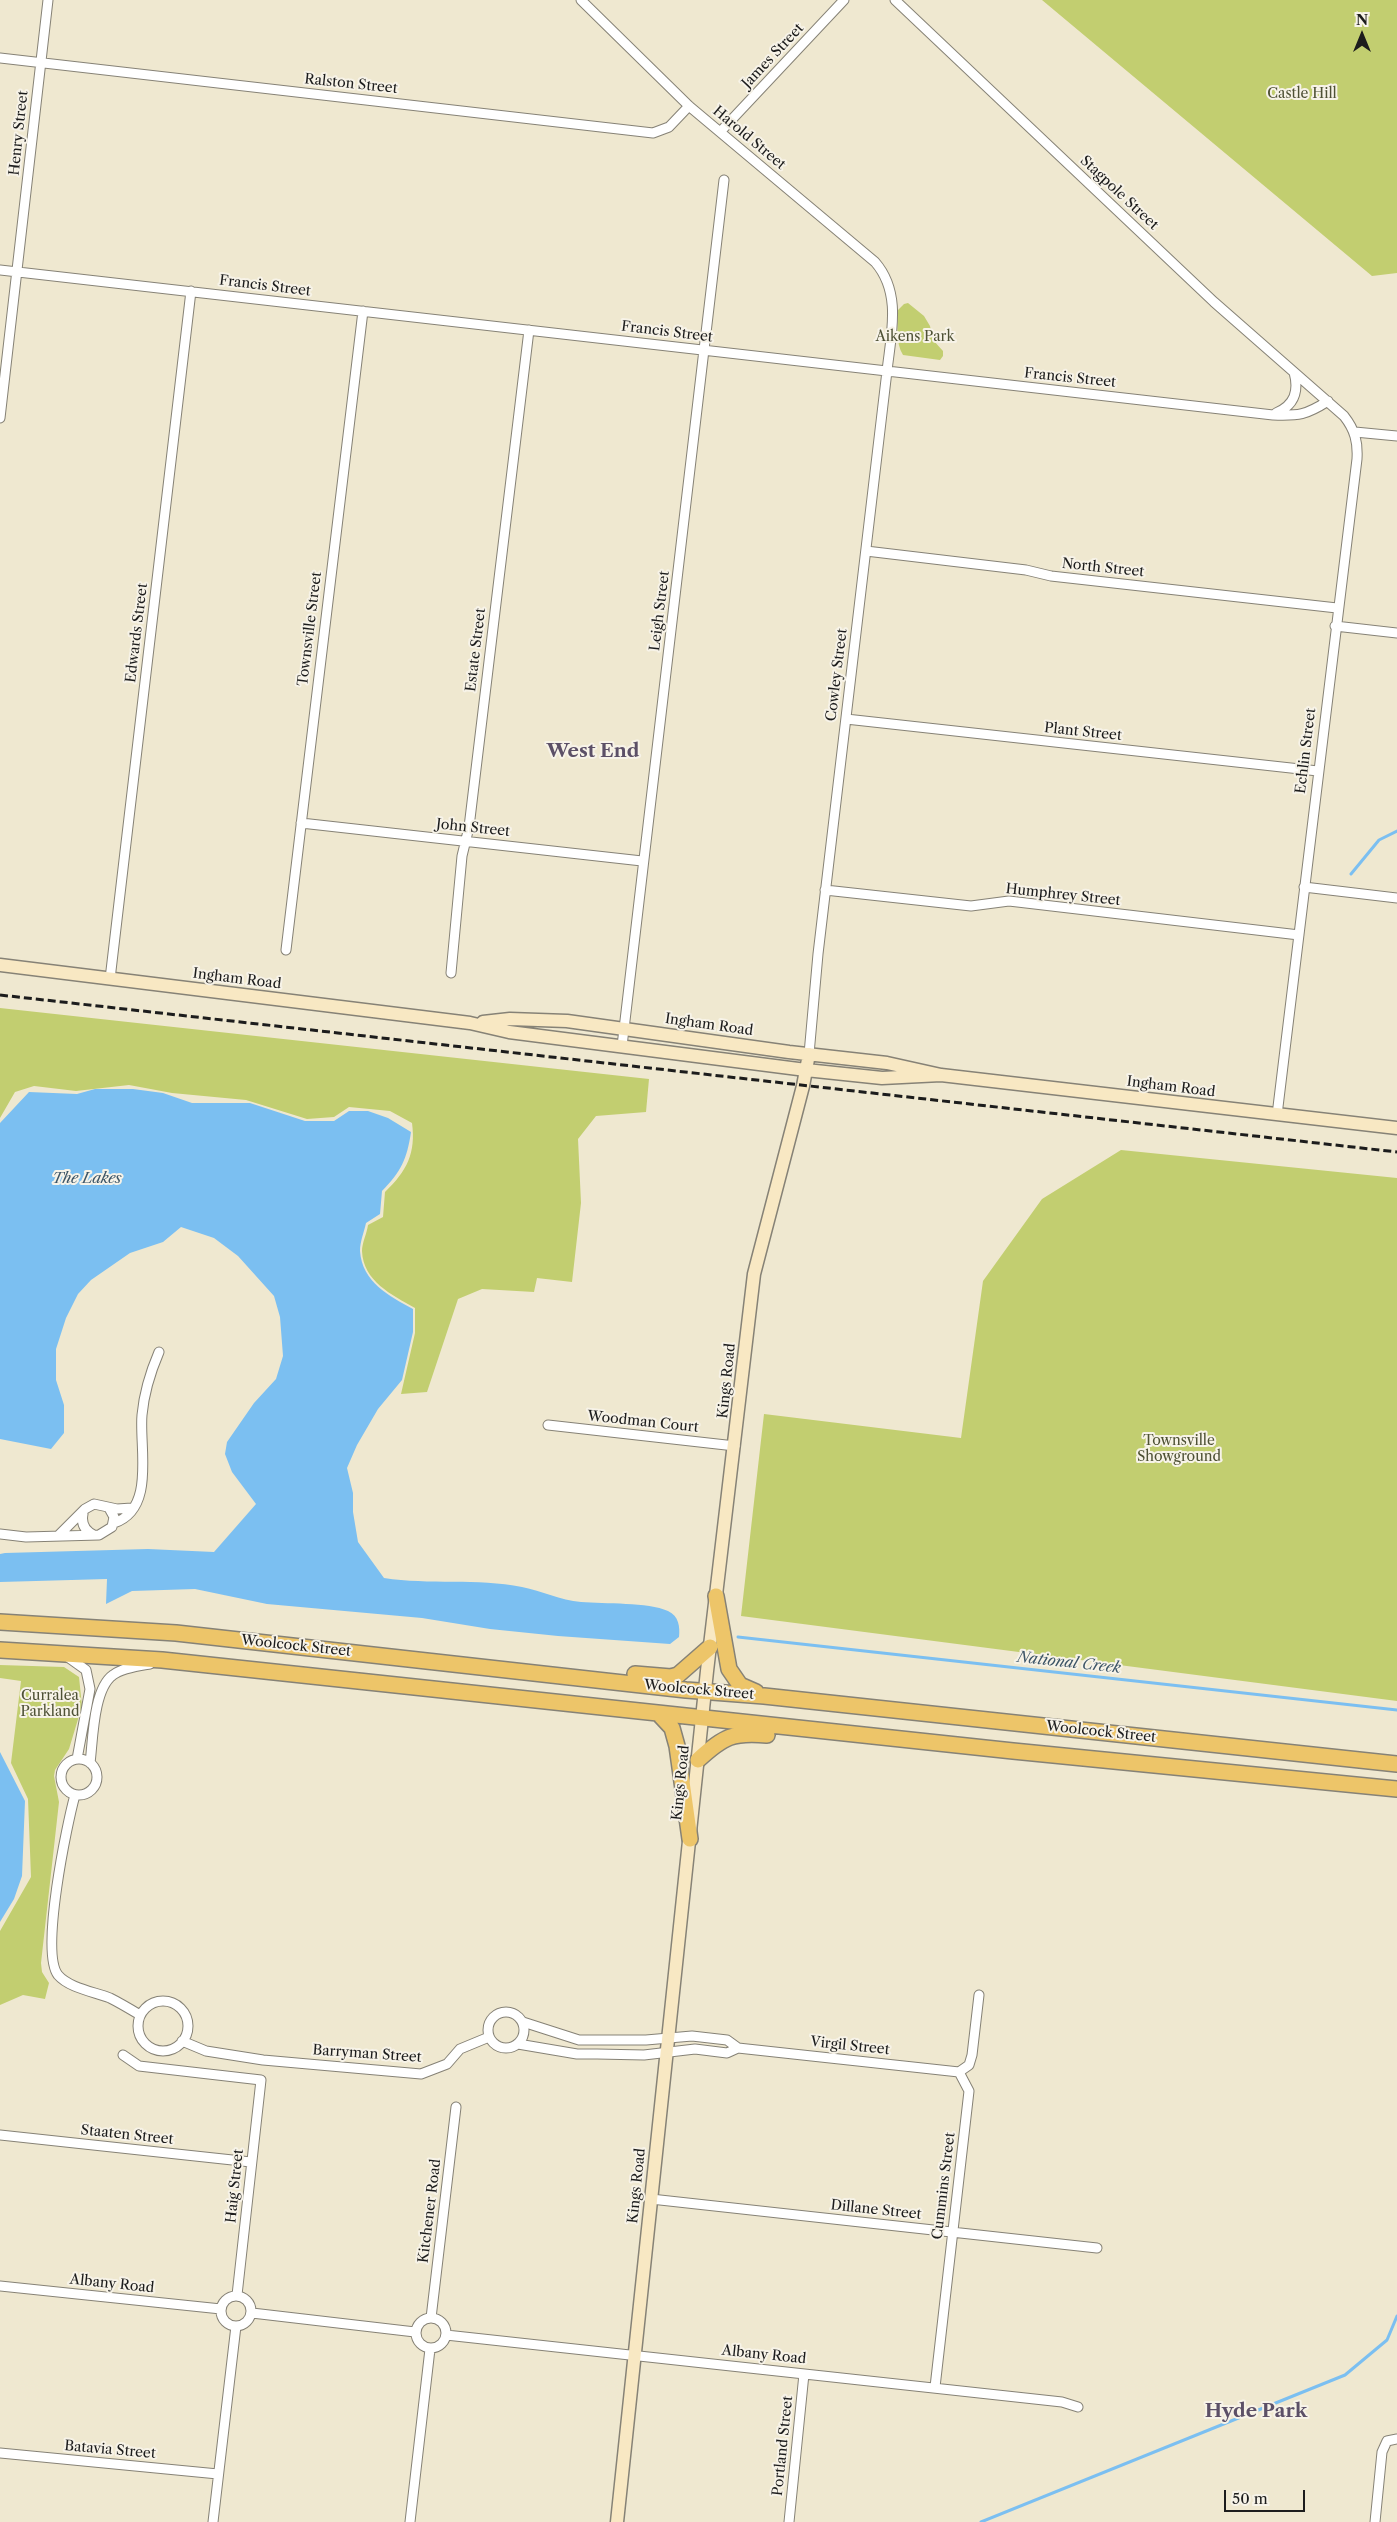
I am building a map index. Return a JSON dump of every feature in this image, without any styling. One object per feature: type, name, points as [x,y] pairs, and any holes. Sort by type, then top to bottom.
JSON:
[{"type":"main road","name":"Ingham Road","points":[[0,965],[470,1023],[509,1032],[806,1070],[882,1078],[941,1075]]},
{"type":"main road","name":"Ingham Road","points":[[470,1023],[510,1019],[545,1020],[887,1063],[941,1075],[1397,1128]]},
{"type":"main road","name":"Kings Road","points":[[617,2522],[633,2355],[705,1692],[754,1274],[809,1054]]},
{"type":"main road","points":[[716,1596],[729,1669],[740,1685],[764,1696]]},
{"type":"main road","name":"Woolcock Street","points":[[0,1622],[176,1633],[546,1675],[705,1692],[764,1696],[1397,1764]]},
{"type":"main road","points":[[546,1675],[618,1672],[671,1677],[685,1670],[710,1647]]},
{"type":"main road","name":"Woolcock Street","points":[[0,1650],[162,1660],[1013,1751],[1397,1789]]},
{"type":"main road","points":[[658,1713],[672,1728],[677,1746],[690,1839]]},
{"type":"main road","points":[[698,1760],[721,1740],[748,1733],[937,1753],[1013,1751]]},
{"type":"street","name":"Henry Street","points":[[0,418],[48,0]]},
{"type":"street","name":"Harold Street","points":[[581,0],[689,106],[875,262],[884,275],[893,299]]},
{"type":"street","name":"James Street","points":[[721,132],[844,0]]},
{"type":"street","name":"Stagpole Street","points":[[895,0],[1200,289],[1328,402]]},
{"type":"street","name":"Ralston Street","points":[[0,58],[653,133],[669,127],[689,106]]},
{"type":"street","name":"Leigh Street","points":[[622,1046],[642,861],[706,350],[724,180]]},
{"type":"street","name":"Francis Street","points":[[0,270],[1273,415],[1293,416],[1309,414],[1328,402]]},
{"type":"street","name":"Edwards Street","points":[[110,979],[191,291]]},
{"type":"street","name":"Cowley Street","points":[[809,1054],[825,890],[887,371],[893,299]]},
{"type":"street","name":"Townsville Street","points":[[286,950],[363,311]]},
{"type":"street","name":"Estate Street","points":[[451,973],[462,856],[529,330]]},
{"type":"street","points":[[1273,415],[1292,404],[1296,390],[1294,371]]},
{"type":"street","points":[[1328,402],[1344,416],[1355,432],[1397,436]]},
{"type":"street","name":"Echlin Street","points":[[1278,1115],[1337,608],[1357,459],[1358,447],[1355,432]]},
{"type":"street","name":"North Street","points":[[866,551],[1026,570],[1050,576],[1337,608]]},
{"type":"street","points":[[1335,626],[1397,633]]},
{"type":"street","name":"Plant Street","points":[[846,719],[1318,771]]},
{"type":"street","name":"John Street","points":[[300,823],[642,861]]},
{"type":"street","points":[[1304,887],[1397,898]]},
{"type":"street","name":"Humphrey Street","points":[[825,890],[970,906],[1009,901],[1299,935]]},
{"type":"street","points":[[0,1534],[26,1537],[104,1534],[114,1522],[122,1520],[137,1501],[141,1486],[144,1454],[142,1418],[145,1393],[159,1352]]},
{"type":"street","name":"Woodman Court","points":[[548,1425],[735,1446]]},
{"type":"street","points":[[58,1536],[83,1514],[85,1509],[94,1504],[100,1503],[109,1508],[132,1508]]},
{"type":"street","points":[[109,1508],[114,1517],[114,1522]]},
{"type":"street","points":[[83,1514],[85,1529],[94,1535]]},
{"type":"street","points":[[62,1653],[86,1670],[90,1689],[77,1760]]},
{"type":"street","points":[[90,1763],[77,1760],[66,1765],[61,1776],[65,1788],[75,1794],[86,1794],[94,1787],[97,1776],[90,1763],[98,1702],[107,1682],[113,1675],[123,1670],[162,1660]]},
{"type":"street","points":[[75,1794],[65,1833],[56,1905],[52,1949],[58,1975],[73,1984],[112,1999],[140,2015]]},
{"type":"street","points":[[959,2072],[969,2065],[972,2055],[979,1995]]},
{"type":"street","points":[[170,2002],[177,2006],[186,2018],[187,2028],[182,2041],[170,2050],[151,2048],[144,2042],[139,2033],[140,2015],[150,2004],[170,2002]]},
{"type":"street","points":[[523,2022],[522,2040],[518,2044],[502,2048],[496,2046],[489,2036],[489,2024],[497,2014],[509,2012],[520,2017],[523,2022],[538,2029],[580,2040],[668,2038]]},
{"type":"street","name":"Barryman Street","points":[[182,2041],[206,2051],[263,2060],[421,2074],[447,2064],[460,2049],[489,2036]]},
{"type":"street","name":"Virgil Street","points":[[668,2038],[692,2036],[727,2040],[738,2048],[959,2072]]},
{"type":"street","points":[[518,2044],[577,2054],[644,2055],[667,2052]]},
{"type":"street","name":"Virgil Street","points":[[667,2052],[695,2050],[727,2053],[738,2048]]},
{"type":"street","name":"Haig Street","points":[[124,2055],[139,2066],[262,2080],[237,2295]]},
{"type":"street","name":"Cummins Street","points":[[935,2387],[969,2092],[959,2072]]},
{"type":"street","name":"Kitchener Road","points":[[431,2318],[456,2108]]},
{"type":"street","name":"Staaten Street","points":[[0,2135],[251,2162]]},
{"type":"street","name":"Dillane Street","points":[[651,2199],[1097,2248]]},
{"type":"street","name":"Albany Road","points":[[0,2286],[221,2309]]},
{"type":"street","points":[[237,2295],[249,2302],[252,2313],[247,2322],[236,2326],[224,2321],[221,2309],[227,2299],[237,2295]]},
{"type":"street","points":[[252,2313],[415,2332]]},
{"type":"street","points":[[431,2318],[444,2325],[446,2335],[441,2344],[430,2349],[419,2343],[415,2332],[421,2321],[431,2318]]},
{"type":"street","points":[[213,2522],[236,2326]]},
{"type":"street","name":"Albany Road","points":[[446,2335],[935,2387],[1062,2402],[1078,2408]]},
{"type":"street","points":[[410,2522],[430,2349]]},
{"type":"street","name":"Portland Street","points":[[789,2522],[804,2374]]},
{"type":"street","points":[[1375,2522],[1382,2452],[1387,2441],[1397,2439]]},
{"type":"street","name":"Batavia Street","points":[[0,2453],[218,2474]]},
{"type":"green space","name":"Castle Hill","points":[[1042,0],[1397,0],[1397,273],[1372,276]]},
{"type":"green space","name":"Aikens Park","points":[[908,303],[924,316],[930,326],[933,340],[943,351],[943,356],[940,360],[903,355],[900,350],[897,327],[898,310]]},
{"type":"green space","points":[[0,1008],[649,1079],[646,1112],[596,1116],[578,1139],[581,1203],[572,1282],[537,1278],[534,1292],[482,1289],[458,1299],[427,1392],[401,1394],[415,1333],[415,1308],[388,1292],[373,1279],[367,1271],[362,1251],[368,1225],[383,1217],[385,1192],[399,1177],[408,1161],[413,1143],[412,1123],[390,1111],[349,1107],[334,1117],[307,1119],[246,1100],[172,1093],[129,1085],[76,1091],[34,1086],[15,1092],[0,1118]]},
{"type":"green space","name":"Townsville Showground","points":[[1121,1150],[1397,1178],[1397,1701],[741,1616],[764,1414],[961,1438],[983,1281],[1042,1199]]},
{"type":"green space","name":"Curralea Parkland","points":[[0,1665],[64,1667],[79,1677],[82,1706],[69,1749],[55,1770],[54,1776],[59,1802],[41,1963],[42,1972],[49,1983],[45,1999],[23,1995],[0,2005],[0,1931],[31,1877],[28,1799],[11,1763],[21,1681],[0,1678]]},
{"type":"water","name":"The Lakes","points":[[95,1089],[133,1089],[163,1093],[192,1103],[250,1103],[305,1121],[334,1121],[349,1111],[368,1111],[388,1118],[411,1132],[402,1164],[394,1178],[382,1191],[380,1214],[366,1223],[360,1248],[362,1262],[371,1280],[386,1293],[413,1309],[413,1332],[402,1380],[378,1409],[357,1445],[347,1468],[353,1493],[353,1512],[358,1542],[384,1578],[505,1584],[573,1601],[660,1608],[672,1613],[677,1619],[679,1637],[670,1644],[558,1636],[490,1629],[422,1618],[267,1604],[195,1589],[132,1591],[106,1604],[107,1579],[0,1582],[0,1554],[5,1553],[148,1549],[214,1552],[256,1504],[232,1472],[225,1454],[227,1442],[254,1403],[276,1379],[283,1356],[280,1317],[274,1296],[238,1256],[214,1238],[181,1227],[163,1242],[130,1253],[91,1280],[78,1294],[66,1318],[56,1349],[56,1380],[64,1405],[64,1433],[51,1449],[0,1439],[0,1123],[29,1092],[77,1094]]},
{"type":"water","points":[[0,1752],[25,1801],[22,1876],[14,1899],[0,1922]]},
{"type":"waterway","points":[[1351,874],[1379,840],[1397,831]]},
{"type":"waterway","name":"National Creek","points":[[738,1637],[1397,1710]]},
{"type":"waterway","points":[[981,2522],[1345,2375],[1387,2340],[1397,2316]]},
{"type":"railway","points":[[0,995],[1397,1152]]},
{"type":"district","name":"West End","points":[[593,752]]},
{"type":"district","name":"Hyde Park","points":[[1256,2412]]}]
